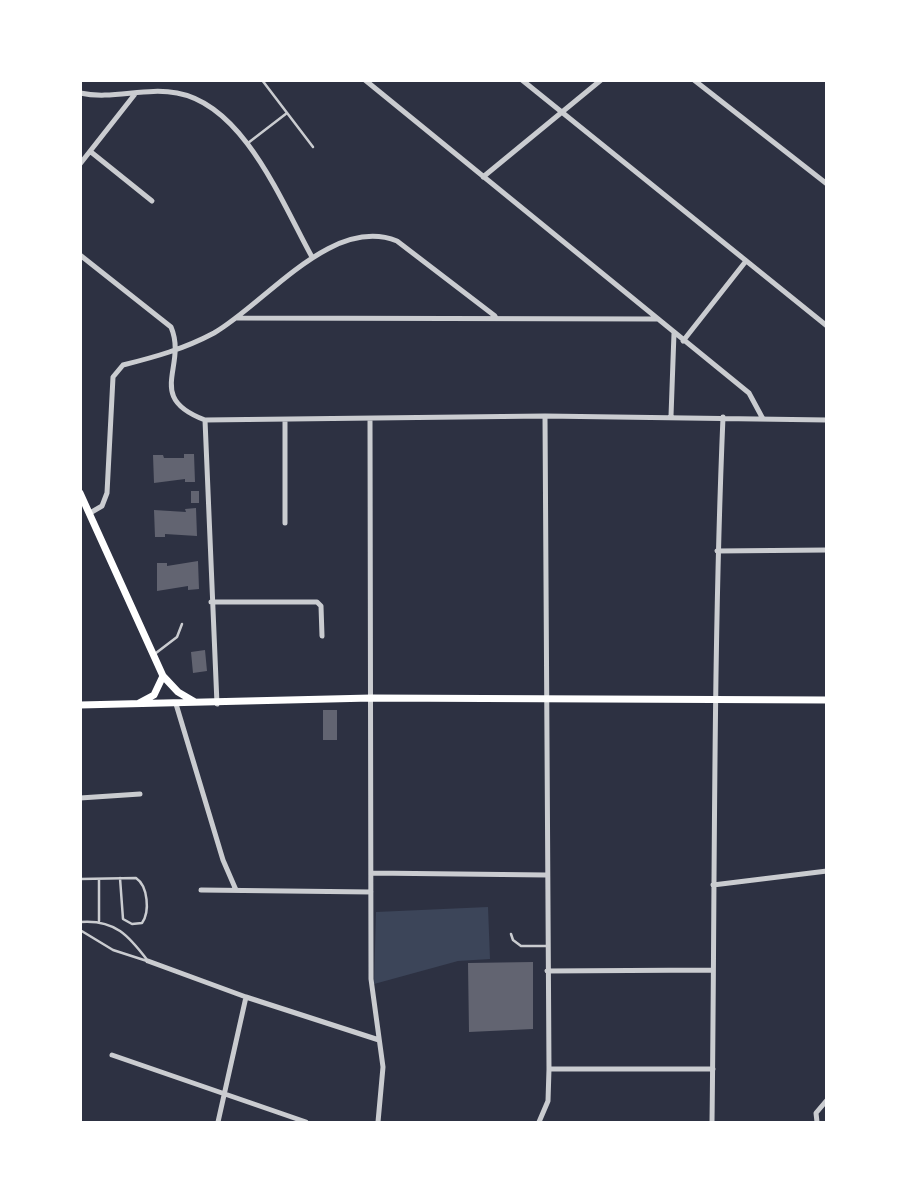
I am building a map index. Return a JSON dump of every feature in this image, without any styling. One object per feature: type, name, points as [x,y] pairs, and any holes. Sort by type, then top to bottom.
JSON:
[{"type":"main road","points":[[80,493],[163,676],[178,692],[199,704]]},
{"type":"main road","points":[[136,704],[154,695],[163,676]]},
{"type":"main road","points":[[80,705],[217,704],[371,698],[717,702],[827,700]]},
{"type":"street","points":[[365,80],[749,393],[763,419]]},
{"type":"street","points":[[522,80],[827,326]]},
{"type":"street","points":[[483,177],[601,80]]},
{"type":"street","points":[[694,80],[827,184]]},
{"type":"street","points":[[80,93],[135,94],[159,91],[195,98],[223,113],[247,143],[312,257]]},
{"type":"street","points":[[80,164],[135,94]]},
{"type":"street","points":[[91,152],[152,201]]},
{"type":"street","points":[[90,513],[102,506],[107,493],[117,370],[123,365],[174,353],[237,318],[312,257],[364,235],[383,236],[397,242],[495,316]]},
{"type":"street","points":[[80,255],[165,321],[173,334],[171,384],[177,404],[184,412],[205,420],[545,416],[723,416],[827,420]]},
{"type":"street","points":[[683,341],[746,261]]},
{"type":"street","points":[[237,318],[495,316],[658,319]]},
{"type":"street","points":[[671,416],[674,333]]},
{"type":"street","points":[[540,1122],[548,1101],[549,1069],[545,416]]},
{"type":"street","points":[[712,1122],[711,970],[717,702],[717,551],[723,416]]},
{"type":"street","points":[[370,419],[371,979],[383,1067],[378,1122]]},
{"type":"street","points":[[205,420],[217,704]]},
{"type":"street","points":[[285,420],[285,523]]},
{"type":"street","points":[[717,551],[827,550]]},
{"type":"street","points":[[211,602],[317,602],[321,606],[322,636]]},
{"type":"street","points":[[176,704],[223,860],[236,890]]},
{"type":"street","points":[[80,798],[140,794]]},
{"type":"street","points":[[713,885],[827,872]]},
{"type":"street","points":[[371,873],[546,875]]},
{"type":"street","points":[[201,890],[371,891]]},
{"type":"street","points":[[148,961],[246,997],[379,1040]]},
{"type":"street","points":[[547,971],[711,970]]},
{"type":"street","points":[[218,1122],[246,997]]},
{"type":"street","points":[[112,1055],[306,1122]]},
{"type":"street","points":[[549,1069],[713,1069]]},
{"type":"street","points":[[817,1122],[816,1113],[827,1100]]},
{"type":"lane","points":[[262,80],[313,147]]},
{"type":"lane","points":[[247,143],[287,113]]},
{"type":"lane","points":[[153,655],[177,637],[182,624]]},
{"type":"lane","points":[[80,879],[99,879],[120,878],[136,878],[144,884],[146,916],[142,923],[132,924],[123,919],[120,878]]},
{"type":"lane","points":[[99,879],[99,922]]},
{"type":"lane","points":[[80,922],[117,926],[148,961]]},
{"type":"lane","points":[[80,930],[113,950],[148,961]]},
{"type":"lane","points":[[511,934],[513,940],[521,946],[547,946]]},
{"type":"shaded area","points":[[488,907],[490,959],[458,961],[374,984],[376,912]]},
{"type":"building","points":[[184,454],[194,454],[195,482],[185,482],[185,479],[154,483],[153,455],[184,458]]},
{"type":"building","points":[[191,491],[199,491],[199,503],[191,503]]},
{"type":"building","points":[[196,508],[197,536],[165,534],[165,537],[155,537],[154,510],[186,512],[185,509]]},
{"type":"building","points":[[198,561],[199,589],[188,590],[188,586],[157,591],[157,563],[167,563],[167,566]]},
{"type":"building","points":[[205,650],[207,671],[193,673],[191,652]]},
{"type":"building","points":[[323,710],[337,710],[337,740],[323,740]]},
{"type":"building","points":[[533,962],[533,1029],[469,1032],[468,963]]}]
